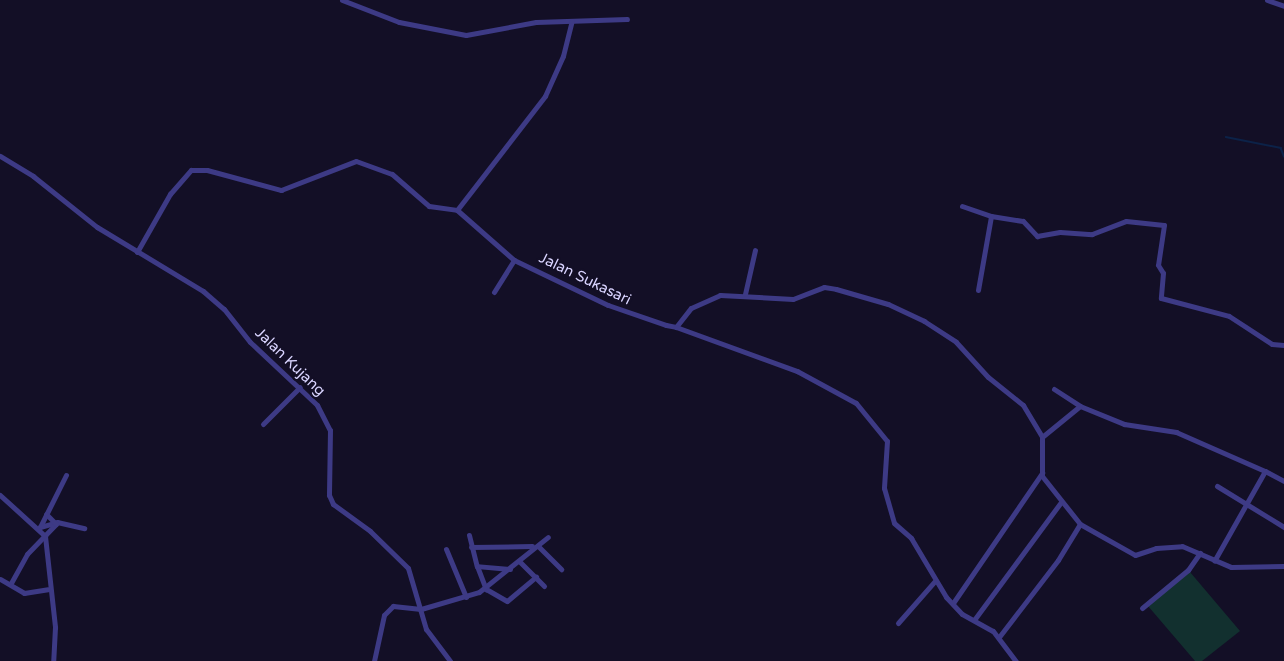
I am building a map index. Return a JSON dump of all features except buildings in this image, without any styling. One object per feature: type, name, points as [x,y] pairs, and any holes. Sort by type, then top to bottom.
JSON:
[{"type":"street","points":[[342,0],[399,22],[466,35],[531,22],[627,19]]},
{"type":"street","points":[[1267,0],[1284,6]]},
{"type":"street","points":[[137,252],[170,194],[191,170],[207,170],[281,190],[356,161],[392,174],[429,206],[457,210],[544,96],[563,56],[572,21]]},
{"type":"street","name":"Jalan Kujang","points":[[0,156],[137,252],[215,301],[250,342],[300,387],[325,416],[330,430],[329,495],[333,504],[404,563],[415,583],[426,628],[450,661]]},
{"type":"street","points":[[962,206],[991,216],[1023,221],[1040,236],[1060,232],[1092,234],[1126,221],[1164,225],[1158,264],[1163,273],[1161,298],[1229,316],[1272,344],[1284,345]]},
{"type":"street","name":"Jalan Sukasari","points":[[457,210],[514,260],[608,305],[797,371],[856,403],[887,441],[884,488],[890,516],[911,538],[934,582],[953,603],[999,637]]},
{"type":"street","points":[[978,290],[991,216]]},
{"type":"street","points":[[745,294],[755,250]]},
{"type":"street","points":[[494,292],[514,260]]},
{"type":"street","points":[[676,327],[685,313],[720,295],[745,294],[793,299],[830,288],[907,312],[956,342],[988,377],[1023,405],[1042,437],[1042,473],[1061,502],[1080,524],[1135,555],[1167,546],[1190,548],[1231,567],[1284,566]]},
{"type":"street","points":[[263,424],[300,387]]},
{"type":"street","points":[[1054,389],[1080,406],[1130,426],[1176,432],[1284,481]]},
{"type":"street","points":[[1042,437],[1080,406]]},
{"type":"street","points":[[1214,561],[1265,471]]},
{"type":"street","points":[[953,603],[1042,473]]},
{"type":"street","points":[[39,528],[66,475]]},
{"type":"street","points":[[1217,486],[1284,527]]},
{"type":"street","points":[[0,495],[15,512],[39,528],[45,536],[48,589],[55,627],[53,661]]},
{"type":"street","points":[[974,620],[1061,502]]},
{"type":"street","points":[[46,514],[57,522],[84,528]]},
{"type":"street","points":[[39,528],[57,522]]},
{"type":"street","points":[[11,583],[22,561],[57,522]]},
{"type":"street","points":[[1016,661],[999,637],[1058,560],[1080,524]]},
{"type":"street","points":[[469,535],[486,589],[507,601],[536,577]]},
{"type":"street","points":[[374,661],[388,610],[400,605],[421,609],[486,589],[548,537]]},
{"type":"street","points":[[471,547],[535,546],[561,569]]},
{"type":"street","points":[[446,549],[466,597]]},
{"type":"street","points":[[1142,608],[1188,570],[1200,553]]},
{"type":"street","points":[[520,562],[544,585]]},
{"type":"street","points":[[477,566],[512,569]]},
{"type":"street","points":[[0,579],[11,583],[24,593],[48,589]]},
{"type":"street","points":[[898,623],[934,582]]},
{"type":"green space","points":[[1190,572],[1240,631],[1202,661],[1195,661],[1148,606]]},
{"type":"waterway","points":[[1226,137],[1281,148],[1284,156]]}]
